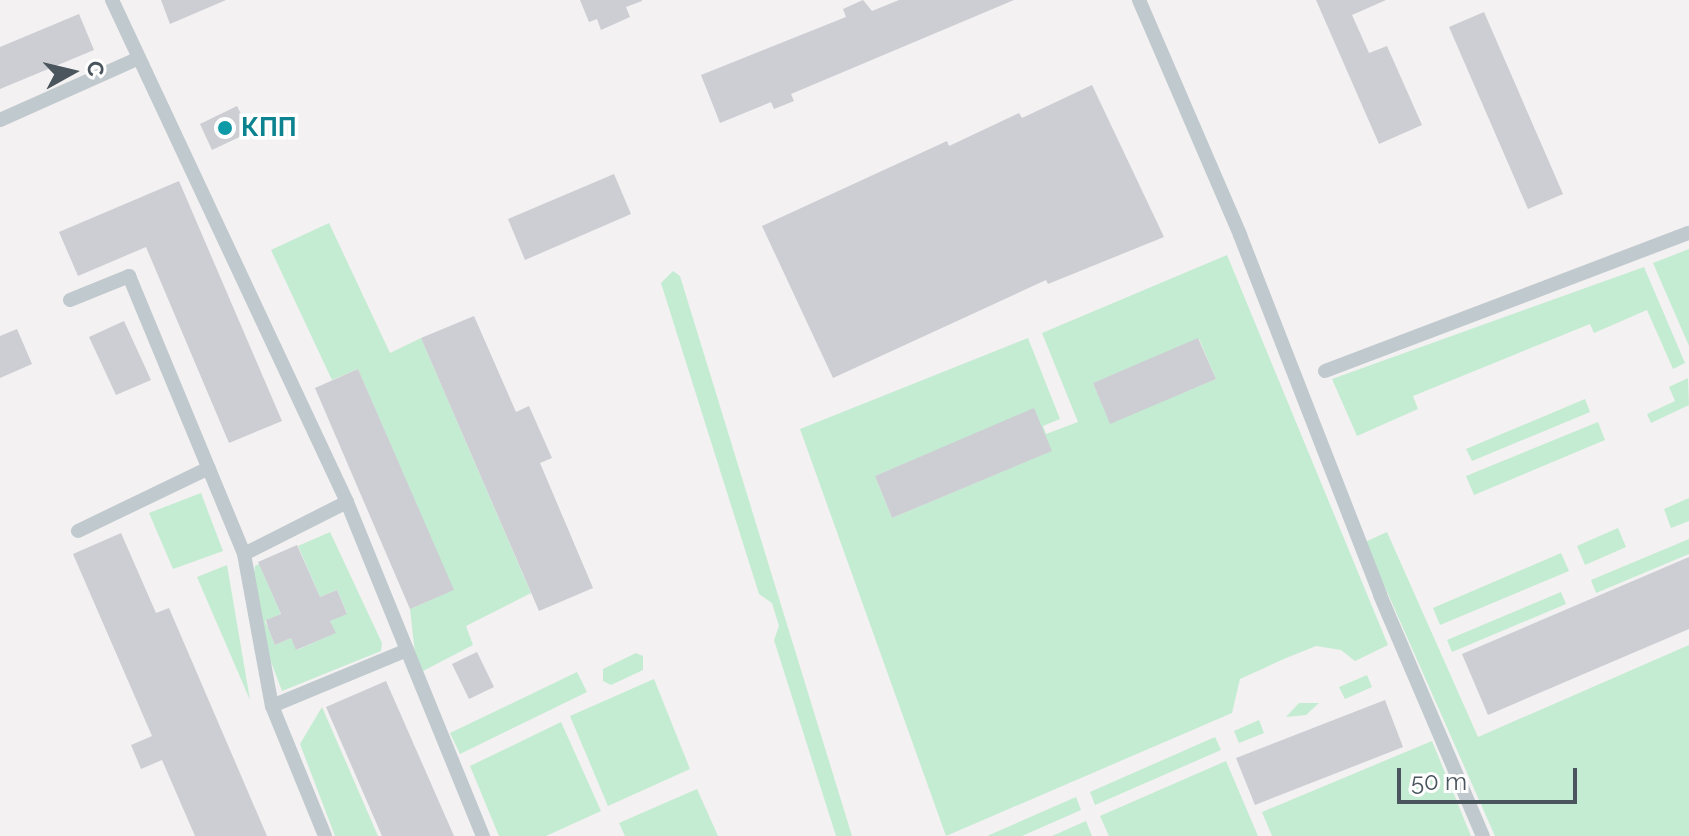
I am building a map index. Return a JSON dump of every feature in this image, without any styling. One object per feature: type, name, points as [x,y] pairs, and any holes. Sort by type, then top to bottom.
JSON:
[{"type":"lane","points":[[112,0],[347,502],[483,836]]},
{"type":"lane","points":[[1139,0],[1240,235],[1380,595],[1483,836]]},
{"type":"lane","points":[[0,120],[139,58]]},
{"type":"lane","points":[[1325,371],[1689,233]]},
{"type":"lane","points":[[70,300],[129,276],[244,554],[272,706],[325,836]]},
{"type":"lane","points":[[78,531],[209,468]]},
{"type":"lane","points":[[244,554],[347,502]]},
{"type":"lane","points":[[272,706],[407,650]]},
{"type":"green space","points":[[329,223],[390,353],[421,338],[531,593],[466,626],[473,645],[423,671],[415,653],[410,609],[453,590],[358,369],[332,380],[271,250]]},
{"type":"green space","points":[[1689,249],[1689,346],[1653,263]]},
{"type":"green space","points":[[1227,255],[1388,645],[1355,661],[1341,650],[1316,646],[1286,658],[1240,679],[1232,713],[946,836],[800,429],[1028,338],[1060,419],[1043,426],[1046,434],[1078,422],[1042,333]],"holes":[[[1199,339],[1216,379],[1110,423],[1093,383]],[[1034,409],[1051,451],[892,518],[875,476]]]},
{"type":"green space","points":[[1644,267],[1685,363],[1673,369],[1647,310],[1594,333],[1590,324],[1413,396],[1418,409],[1357,436],[1332,379]]},
{"type":"green space","points":[[673,271],[680,276],[852,836],[836,836],[774,640],[779,626],[772,603],[759,594],[661,283]]},
{"type":"green space","points":[[1688,378],[1689,405],[1651,423],[1647,414],[1675,401],[1669,387]]},
{"type":"green space","points":[[1585,399],[1590,412],[1472,461],[1466,449]]},
{"type":"green space","points":[[1598,422],[1605,440],[1474,495],[1466,476]]},
{"type":"green space","points":[[201,493],[223,551],[173,569],[149,513]]},
{"type":"green space","points":[[1689,498],[1689,521],[1671,528],[1664,509]]},
{"type":"green space","points":[[1618,528],[1626,547],[1585,565],[1577,546]]},
{"type":"green space","points":[[330,532],[382,643],[381,651],[282,691],[265,646],[253,580],[255,566],[259,564],[281,614],[265,621],[275,645],[291,638],[297,650],[335,633],[330,621],[347,613],[337,590],[320,597],[298,546]]},
{"type":"green space","points":[[1387,532],[1478,737],[1689,645],[1689,836],[1495,836],[1365,542]]},
{"type":"green space","points":[[1689,539],[1689,554],[1596,593],[1591,580]]},
{"type":"green space","points":[[1561,553],[1569,571],[1440,625],[1433,608]]},
{"type":"green space","points":[[227,565],[250,700],[197,577]]},
{"type":"green space","points":[[1561,592],[1566,604],[1452,652],[1447,640]]},
{"type":"green space","points":[[636,653],[643,656],[643,670],[611,685],[603,681],[603,669]]},
{"type":"green space","points":[[577,672],[587,692],[460,754],[450,733]]},
{"type":"green space","points":[[1367,675],[1372,687],[1345,699],[1339,687]]},
{"type":"green space","points":[[654,679],[690,769],[608,806],[570,716]]},
{"type":"green space","points":[[1299,703],[1319,703],[1306,715],[1286,717]]},
{"type":"green space","points":[[322,707],[378,836],[335,836],[300,744]]},
{"type":"green space","points":[[1259,720],[1264,733],[1239,743],[1234,731]]},
{"type":"green space","points":[[561,722],[601,811],[546,836],[499,836],[470,766]]},
{"type":"green space","points":[[1215,737],[1221,750],[1095,805],[1090,792]]},
{"type":"green space","points":[[1432,741],[1471,836],[1272,836],[1262,812]]},
{"type":"green space","points":[[1226,761],[1258,836],[1109,836],[1100,816]]},
{"type":"green space","points":[[697,789],[718,836],[625,836],[619,823]]},
{"type":"green space","points":[[1076,797],[1081,810],[1022,836],[987,836]]},
{"type":"green space","points":[[1086,821],[1092,836],[1052,836]]},
{"type":"building","points":[[161,0],[226,0],[170,24]]},
{"type":"building","points":[[580,0],[642,1],[626,7],[630,17],[601,30],[597,19],[589,22]]},
{"type":"building","points":[[863,0],[872,11],[899,0],[1014,0],[791,94],[794,101],[774,109],[771,102],[720,123],[701,75],[846,17],[843,9]]},
{"type":"building","points":[[1316,0],[1386,0],[1352,15],[1369,53],[1387,46],[1422,125],[1379,144]]},
{"type":"building","points":[[1484,12],[1563,194],[1528,209],[1449,27]]},
{"type":"building","points":[[79,14],[94,50],[0,89],[0,47]]},
{"type":"building","points":[[1092,85],[1164,237],[1048,284],[1046,280],[833,378],[762,226],[947,141],[949,146],[1019,113],[1022,118]]},
{"type":"building","name":"КПП","points":[[237,106],[250,132],[212,150],[200,124]]},
{"type":"building","points":[[614,174],[631,214],[525,260],[508,219]]},
{"type":"building","points":[[179,181],[282,421],[229,443],[146,247],[78,276],[59,232]]},
{"type":"building","points":[[474,316],[516,412],[529,406],[552,458],[540,463],[593,588],[539,611],[421,338]]},
{"type":"building","points":[[124,321],[151,380],[116,395],[89,337]]},
{"type":"building","points":[[17,329],[32,364],[0,378],[0,336]]},
{"type":"building","points":[[1198,338],[1216,379],[1110,424],[1093,383]]},
{"type":"building","points":[[358,369],[454,590],[410,609],[315,388]]},
{"type":"building","points":[[1034,408],[1052,451],[892,518],[875,476]]},
{"type":"building","points":[[121,533],[156,613],[169,608],[267,836],[195,836],[162,760],[141,769],[131,745],[152,736],[73,554]]},
{"type":"building","points":[[297,545],[320,597],[337,590],[347,614],[330,621],[336,633],[296,650],[291,638],[275,645],[266,620],[281,614],[258,562]]},
{"type":"building","points":[[1689,557],[1689,629],[1488,715],[1462,654]]},
{"type":"building","points":[[477,652],[494,687],[469,699],[452,664]]},
{"type":"building","points":[[386,681],[454,836],[382,836],[326,707]]},
{"type":"building","points":[[1385,700],[1403,747],[1255,805],[1236,758]]},
{"type":"place","name":"КПП","points":[[225,128]]}]
